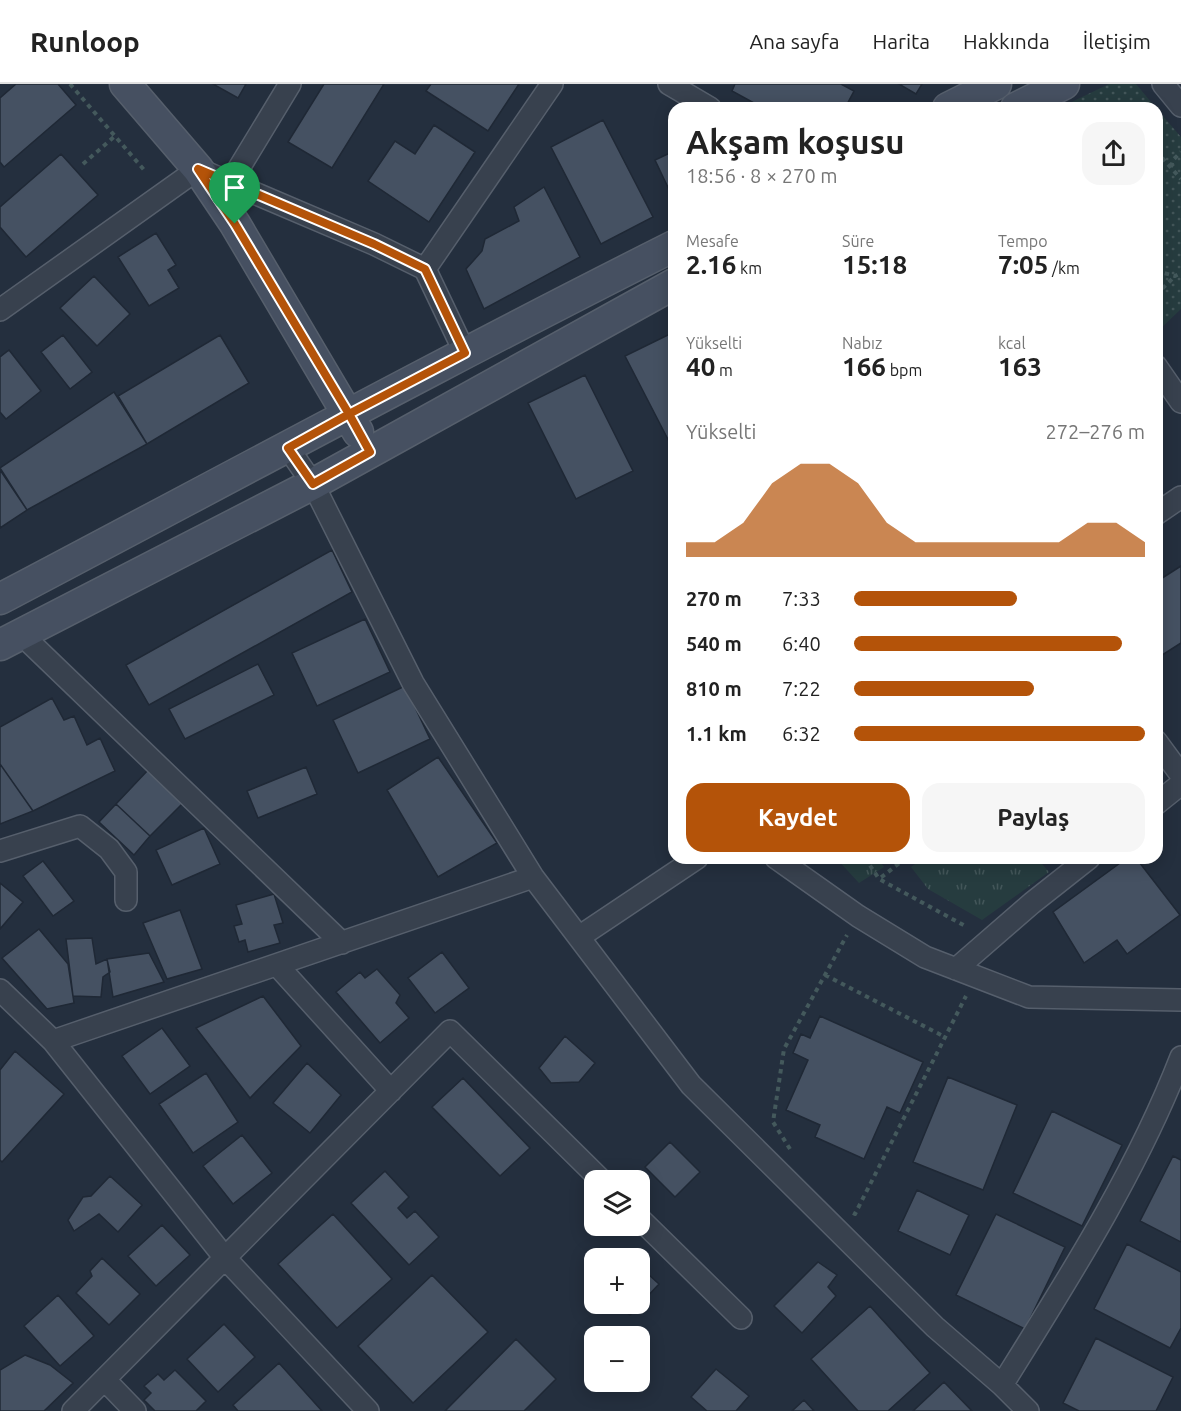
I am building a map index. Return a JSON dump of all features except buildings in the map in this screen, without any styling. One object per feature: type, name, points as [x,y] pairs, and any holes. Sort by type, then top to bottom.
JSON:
[{"type":"main road","points":[[125,84],[198,169],[235,224],[370,452]]},
{"type":"main road","points":[[960,102],[996,84]]},
{"type":"main road","points":[[1028,102],[1064,84]]},
{"type":"main road","points":[[0,599],[465,353],[668,249]]},
{"type":"main road","points":[[10,640],[313,484],[668,287]]},
{"type":"street","points":[[230,183],[290,84]]},
{"type":"street","points":[[425,269],[552,84]]},
{"type":"street","points":[[669,84],[700,102]]},
{"type":"street","points":[[1163,84],[1181,106]]},
{"type":"street","points":[[0,310],[198,169],[374,244],[425,269],[465,353]]},
{"type":"street","points":[[1163,376],[1181,402]]},
{"type":"street","points":[[288,448],[313,484],[413,684],[534,877],[692,1085],[935,1327],[1002,1385],[1028,1411]]},
{"type":"street","points":[[1163,509],[1181,497]]},
{"type":"street","points":[[10,640],[342,943]]},
{"type":"street","points":[[1163,751],[1181,775]]},
{"type":"street","points":[[1163,798],[1181,784]]},
{"type":"street","points":[[0,851],[80,825],[109,849],[126,872],[126,900]]},
{"type":"street","points":[[579,937],[688,864]]},
{"type":"street","points":[[784,864],[858,916],[925,957],[1029,996],[1181,1000]]},
{"type":"street","points":[[966,973],[1032,903],[1081,864]]},
{"type":"street","points":[[53,1041],[534,877]]},
{"type":"street","points":[[277,965],[391,1091]]},
{"type":"street","points":[[0,990],[53,1041],[225,1258],[368,1411]]},
{"type":"street","points":[[73,1411],[450,1031],[591,1170]]},
{"type":"street","points":[[1002,1385],[1090,1244],[1164,1099],[1181,1057]]},
{"type":"street","points":[[650,1229],[741,1318]]},
{"type":"street","points":[[105,1380],[135,1411]]},
{"type":"path","points":[[70,84],[145,171]]},
{"type":"path","points":[[83,164],[115,136]]},
{"type":"path","points":[[1171,168],[1173,160],[1181,153]]},
{"type":"path","points":[[1163,159],[1180,177]]},
{"type":"path","points":[[1163,273],[1176,276]]},
{"type":"path","points":[[1163,288],[1181,273]]},
{"type":"path","points":[[869,864],[879,879],[966,927]]},
{"type":"path","points":[[879,879],[898,864]]},
{"type":"path","points":[[791,1150],[773,1122],[784,1049],[858,916]]},
{"type":"path","points":[[847,1209],[855,1214],[945,1037],[966,973]]},
{"type":"path","points":[[825,975],[945,1037]]},
{"type":"green space","points":[[1109,84],[1136,84],[1151,102],[1072,102]]},
{"type":"green space","points":[[1163,116],[1181,137],[1181,309],[1163,326]]},
{"type":"green space","points":[[842,864],[882,864],[884,867],[859,883]]},
{"type":"green space","points":[[915,864],[1042,864],[1049,872],[982,920],[928,889],[911,867]]},
{"type":"route","points":[[235,224],[198,169],[374,244],[425,269],[465,353],[349,414],[370,452],[313,484],[288,448],[349,414],[235,224]]}]
